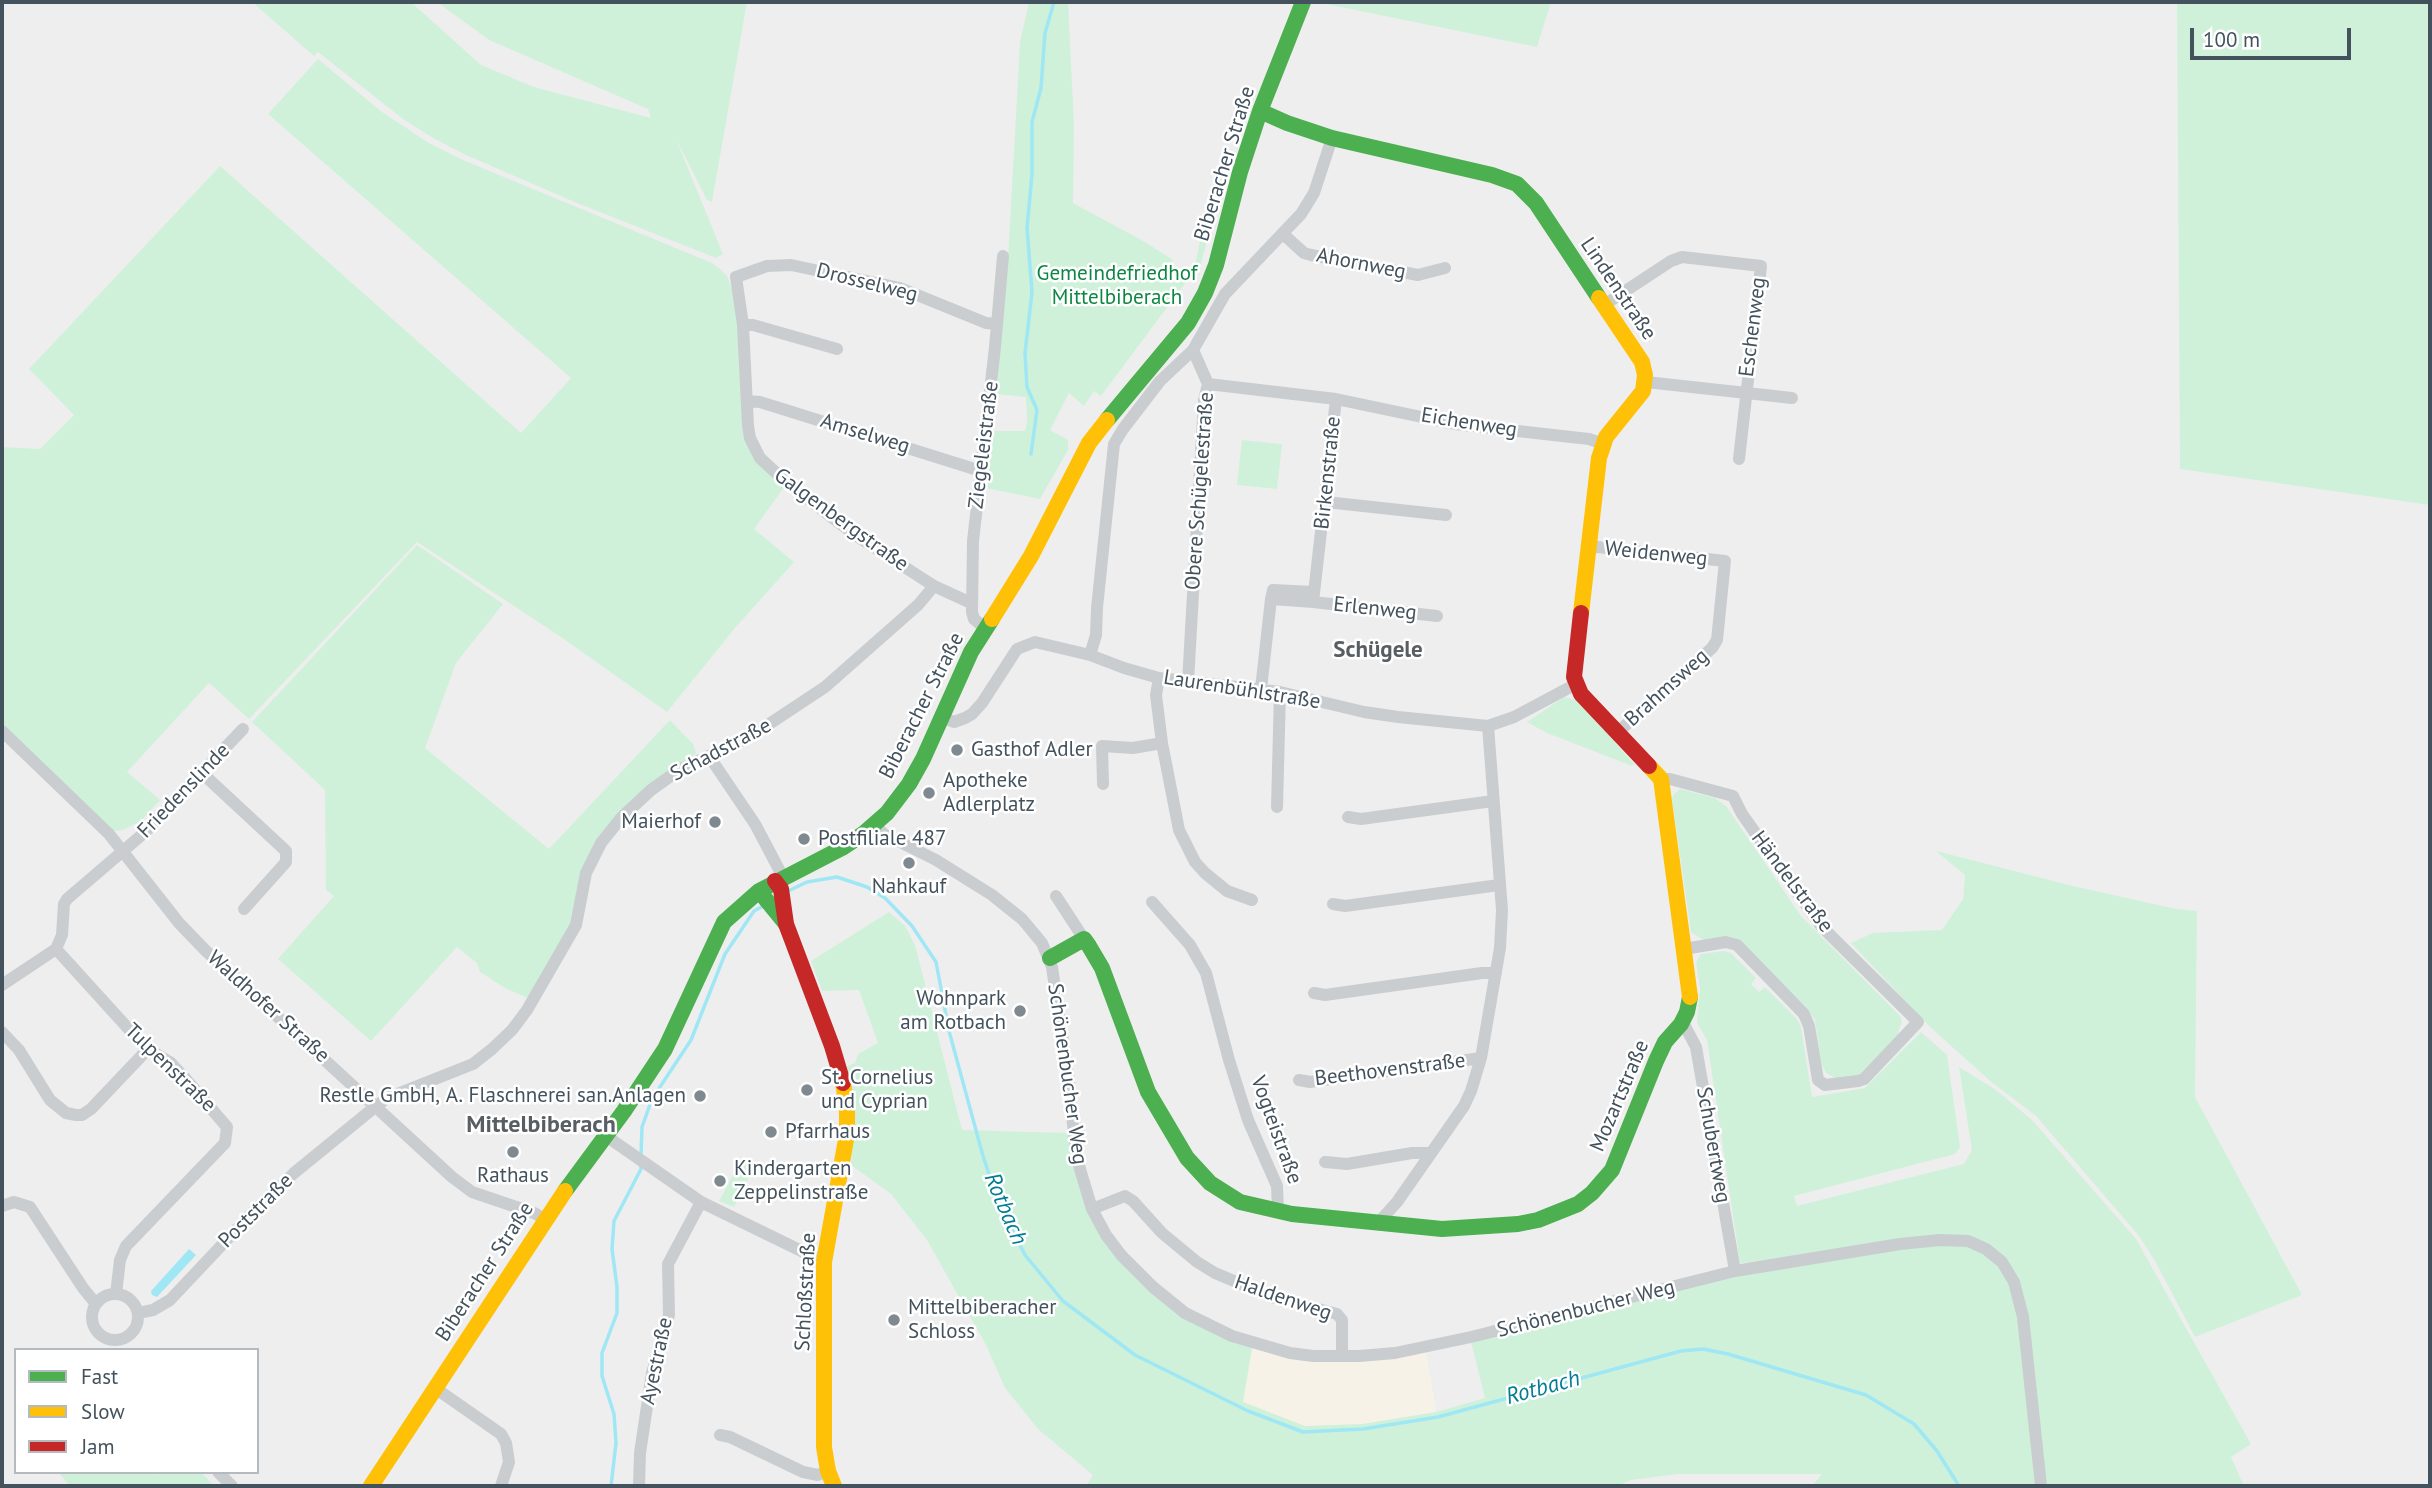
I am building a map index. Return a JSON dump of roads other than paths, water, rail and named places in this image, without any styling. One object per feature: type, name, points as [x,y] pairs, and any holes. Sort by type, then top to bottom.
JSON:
[{"type":"street","name":"Biberacher Straße","points":[[371,1486],[545,1220],[669,1042],[709,948],[724,922],[874,825],[909,784],[923,759],[958,677],[985,628],[1031,556],[1089,443],[1127,394],[1165,352],[1197,308],[1216,265],[1240,172],[1260,111],[1303,2]]},
{"type":"street","name":"Lindenstraße","points":[[1260,111],[1332,138],[1492,175],[1517,184],[1536,203],[1642,362],[1646,382]]},
{"type":"street","points":[[1090,656],[1095,644],[1097,598],[1114,444],[1160,381],[1193,350],[1224,294],[1301,214],[1314,193],[1332,138]]},
{"type":"street","name":"Ahornweg","points":[[1283,234],[1304,253],[1311,255],[1418,275],[1445,268]]},
{"type":"street","name":"Ziegeleistraße","points":[[971,603],[973,541],[1003,256]]},
{"type":"street","name":"Eschenweg","points":[[1604,305],[1671,261],[1682,257],[1760,266],[1746,393]]},
{"type":"street","name":"Drosselweg","points":[[736,277],[767,266],[791,265],[900,288],[986,323],[997,324]]},
{"type":"street","name":"Galgenbergstraße","points":[[736,277],[743,325],[750,439],[754,450],[765,464],[855,535],[934,586],[971,603]]},
{"type":"street","points":[[743,325],[753,325],[837,349]]},
{"type":"street","name":"Obere Schügelestraße","points":[[1188,682],[1204,400],[1208,384],[1193,350]]},
{"type":"street","points":[[1661,779],[1581,694],[1574,677],[1588,546],[1603,443],[1640,396],[1646,382],[1792,398]]},
{"type":"street","name":"Birkenstraße","points":[[1208,384],[1336,399],[1314,597]]},
{"type":"street","points":[[1739,459],[1746,393]]},
{"type":"street","name":"Eichenweg","points":[[1336,399],[1455,424],[1589,439],[1603,443]]},
{"type":"street","name":"Amselweg","points":[[747,401],[760,402],[981,471]]},
{"type":"street","points":[[1326,502],[1447,515]]},
{"type":"street","name":"Weidenweg","points":[[1588,546],[1725,561]]},
{"type":"street","name":"Brahmsweg","points":[[1618,732],[1712,648],[1717,639],[1725,561]]},
{"type":"street","name":"Schadstraße","points":[[375,1107],[387,1098],[473,1064],[512,1030],[527,1010],[576,925],[586,873],[601,843],[621,818],[650,790],[679,770],[751,736],[825,687],[926,597],[934,586]]},
{"type":"street","points":[[1261,689],[1271,599],[1314,597]]},
{"type":"street","name":"Erlenweg","points":[[1314,597],[1437,616]]},
{"type":"street","points":[[971,603],[974,619],[985,628]]},
{"type":"street","name":"Laurenbühlstraße","points":[[942,717],[954,722],[972,713],[982,703],[1011,656],[1021,646],[1035,642],[1159,678],[1280,692],[1364,712],[1488,726],[1514,717],[1576,684]]},
{"type":"street","points":[[1159,678],[1156,695],[1162,743],[1174,810],[1186,846],[1195,862],[1216,883],[1237,897],[1252,900]]},
{"type":"street","points":[[1277,807],[1280,692]]},
{"type":"street","name":"Beethovenstraße","points":[[1378,1222],[1397,1202],[1464,1106],[1481,1059],[1496,973],[1502,910],[1488,726]]},
{"type":"street","name":"Friedenslinde","points":[[56,949],[62,935],[64,904],[71,895],[124,852],[243,729]]},
{"type":"street","name":"Waldhofer Straße","points":[[2,731],[108,834],[179,923],[205,950],[452,1177],[472,1192],[534,1213],[545,1220]]},
{"type":"street","points":[[1104,784],[1102,746],[1132,748],[1162,743]]},
{"type":"street","points":[[709,757],[755,824],[774,892]]},
{"type":"street","points":[[202,773],[286,851],[286,862],[244,909]]},
{"type":"street","name":"Händelstraße","points":[[1661,779],[1733,796],[1750,826],[1821,926],[1918,1022],[1864,1079],[1825,1085],[1818,1080],[1810,1026],[1804,1014],[1737,945],[1726,942],[1684,949]]},
{"type":"street","name":"Mozartstraße","points":[[1278,1211],[1354,1222],[1442,1229],[1518,1224],[1538,1220],[1578,1203],[1592,1193],[1612,1170],[1660,1052],[1681,1024],[1690,996],[1661,779]]},
{"type":"street","points":[[1348,817],[1361,819],[1493,801]]},
{"type":"street","name":"Schönenbucher Weg","points":[[874,825],[884,834],[952,869],[1011,909],[1031,929],[1050,958],[1068,1070],[1075,1146],[1092,1209],[1121,1255],[1153,1287],[1185,1313],[1251,1343],[1290,1353],[1342,1356],[1395,1353],[1471,1337],[1735,1271],[1900,1244],[1940,1240],[1968,1241],[1986,1249],[2002,1262],[2014,1282],[2023,1317],[2041,1486]]},
{"type":"street","points":[[1333,904],[1346,906],[1499,885]]},
{"type":"street","name":"Schloßstraße","points":[[720,1435],[730,1437],[803,1472],[831,1479],[824,1447],[824,1262],[847,1133],[847,1108],[844,1085],[832,1046],[774,892]]},
{"type":"street","name":"Vogteistraße","points":[[1056,896],[1102,968],[1140,1076],[1187,1158],[1203,1177],[1221,1191],[1240,1202],[1278,1211],[1277,1186],[1244,1108],[1206,973],[1190,945],[1152,902]]},
{"type":"street","points":[[1050,958],[1084,939]]},
{"type":"street","points":[[2,985],[56,949]]},
{"type":"street","name":"Tulpenstraße","points":[[56,949],[148,1049],[171,1063],[224,1122],[228,1133],[225,1143],[126,1245],[120,1260],[116,1294]]},
{"type":"street","points":[[1314,993],[1325,995],[1496,973]]},
{"type":"street","name":"Schubertweg","points":[[1681,1024],[1696,1046],[1735,1271]]},
{"type":"street","points":[[2,1032],[19,1050],[50,1100],[66,1113],[76,1115],[82,1115],[90,1109],[148,1049]]},
{"type":"street","name":"Beethovenstraße","points":[[1299,1080],[1310,1082],[1481,1059]]},
{"type":"street","name":"Poststraße","points":[[138,1313],[153,1310],[170,1300],[294,1173],[375,1107]]},
{"type":"street","points":[[606,1136],[701,1202],[824,1262]]},
{"type":"street","points":[[1325,1162],[1347,1164],[1412,1153],[1431,1153]]},
{"type":"street","name":"Haldenweg","points":[[1092,1209],[1125,1196],[1133,1201],[1162,1233],[1215,1273],[1272,1297],[1337,1314],[1342,1320],[1342,1356]]},
{"type":"street","points":[[2,1206],[14,1202],[30,1207],[96,1304]]},
{"type":"street","name":"Ayestraße","points":[[639,1486],[639,1453],[652,1373],[669,1315],[668,1264],[701,1202]]},
{"type":"street","points":[[116,1294],[129,1298],[138,1313],[134,1330],[115,1345],[94,1326],[92,1315],[96,1304],[106,1296],[116,1294]]},
{"type":"street","points":[[435,1388],[501,1434],[506,1443],[509,1462],[501,1486]]},
{"type":"water","points":[[189,1249],[196,1255],[157,1297],[152,1295],[151,1291]]},
{"type":"waterway","points":[[1031,454],[1037,410],[1027,387],[1025,353],[1032,292],[1027,228],[1032,174],[1032,122],[1041,88],[1045,33],[1054,2]]},
{"type":"waterway","name":"Rotbach","points":[[786,892],[807,882],[837,877],[867,887],[885,898],[912,926],[936,962],[949,1031],[983,1156],[998,1201],[1025,1255],[1063,1301],[1135,1355],[1248,1411],[1303,1432],[1363,1429],[1438,1417],[1681,1351],[1703,1349],[1866,1395],[1914,1424],[1937,1451],[1959,1486]]},
{"type":"waterway","name":"Rotbach","points":[[641,1156],[642,1127],[652,1099],[691,1040],[725,954],[754,911],[765,905]]},
{"type":"waterway","name":"Rotbach","points":[[611,1486],[616,1443],[614,1414],[602,1376],[602,1353],[617,1313],[612,1249],[614,1221],[641,1169],[641,1164]]},
{"type":"place","name":"Gasthof Adler","points":[[957,750]]},
{"type":"place","name":"Apotheke Adlerplatz","points":[[929,793]]},
{"type":"place","name":"Maierhof","points":[[715,822]]},
{"type":"place","name":"Postfiliale 487","points":[[804,839]]},
{"type":"place","name":"Nahkauf","points":[[909,863]]},
{"type":"place","name":"Wohnpark am Rotbach","points":[[1020,1011]]},
{"type":"place","name":"St. Cornelius und Cyprian","points":[[807,1090]]},
{"type":"place","name":"Restle GmbH, A. Flaschnerei san.Anlagen","points":[[700,1096]]},
{"type":"place","name":"Pfarrhaus","points":[[771,1132]]},
{"type":"place","name":"Rathaus","points":[[513,1152]]},
{"type":"place","name":"Kindergarten Zeppelinstraße","points":[[720,1181]]},
{"type":"place","name":"Mittelbiberacher Schloss","points":[[894,1320]]},
{"type":"district","name":"Schügele","points":[[1378,650]]},
{"type":"district","name":"Mittelbiberach","points":[[541,1125]]},
{"type":"park label","name":"Gemeindefriedhof Mittelbiberach","points":[[1117,286]]}]
